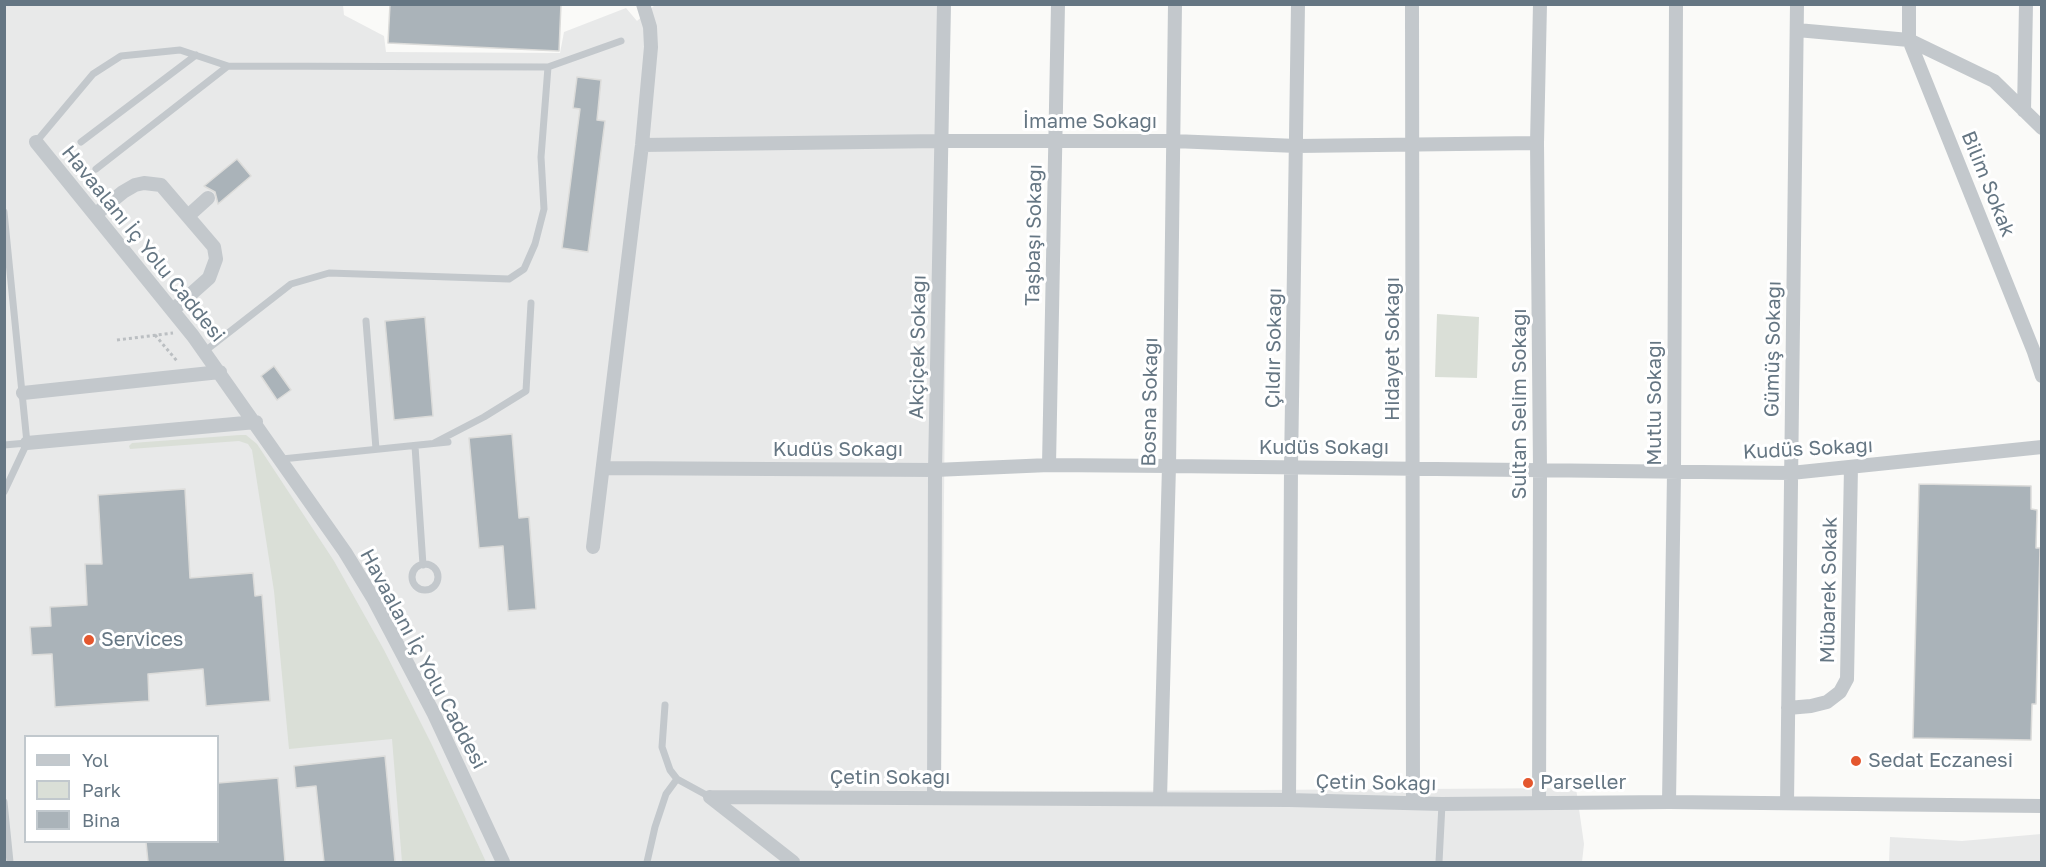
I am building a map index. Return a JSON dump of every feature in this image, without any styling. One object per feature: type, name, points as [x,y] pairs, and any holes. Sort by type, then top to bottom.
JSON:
[{"type":"street","points":[[593,547],[642,145],[651,47],[650,27],[643,4]]},
{"type":"street","name":"Akçiçek Sokağı","points":[[934,798],[934,470],[944,4]]},
{"type":"street","name":"Taşbaşı Sokağı","points":[[1049,465],[1058,4]]},
{"type":"street","name":"Bosna Sokağı","points":[[1160,799],[1169,466],[1175,4]]},
{"type":"street","name":"Çıldır Sokağı","points":[[1289,800],[1298,4]]},
{"type":"street","name":"Hidayet Sokağı","points":[[1412,4],[1413,802]]},
{"type":"street","name":"Sultan Selim Sokağı","points":[[1539,803],[1540,470],[1537,142],[1540,4]]},
{"type":"street","name":"Mutlu Sokağı","points":[[1669,802],[1674,472],[1676,4]]},
{"type":"street","name":"Gümüş Sokağı","points":[[1787,803],[1797,4]]},
{"type":"street","name":"Bilim Sokak","points":[[1909,4],[1909,40],[2042,376]]},
{"type":"street","points":[[2024,111],[2026,4]]},
{"type":"street","points":[[1797,30],[1909,40],[1994,81],[2042,128]]},
{"type":"street","name":"İmame Sokağı","points":[[642,145],[1173,141],[1297,146],[1537,142]]},
{"type":"street","name":"Havaalanı İç Yolu Caddesi","points":[[36,142],[205,351],[345,552],[373,598],[434,714],[503,862]]},
{"type":"street","points":[[96,214],[123,192],[144,183],[161,185],[214,247],[216,259],[209,278],[173,310]]},
{"type":"street","points":[[188,216],[208,198]]},
{"type":"street","name":"Havaalanı İç Yolu Caddesi","points":[[23,393],[220,372]]},
{"type":"street","points":[[27,443],[256,422]]},
{"type":"street","name":"Kudüs Sokağı","points":[[604,468],[934,470],[1049,465],[1791,473],[2042,447]]},
{"type":"street","name":"Mübarek Sokak","points":[[1788,708],[1827,702],[1840,692],[1847,679],[1851,468]]},
{"type":"street","points":[[710,797],[794,862]]},
{"type":"street","name":"Çetin Sokağı","points":[[710,797],[1289,800],[1442,804],[1669,802],[2042,806]]},
{"type":"lane","points":[[36,142],[93,74],[120,56],[180,50],[228,66],[548,67],[621,41]]},
{"type":"lane","points":[[81,142],[196,55]]},
{"type":"lane","points":[[96,169],[228,66]]},
{"type":"lane","points":[[205,351],[291,284],[329,273],[509,279],[524,269],[535,244],[543,209],[541,157],[548,67]]},
{"type":"lane","points":[[4,492],[27,443],[5,214]]},
{"type":"lane","points":[[4,299],[13,299]]},
{"type":"lane","points":[[434,443],[484,417],[526,391],[531,303]]},
{"type":"lane","points":[[366,321],[376,449]]},
{"type":"lane","points":[[282,459],[448,442]]},
{"type":"lane","points":[[4,445],[27,443]]},
{"type":"lane","points":[[415,446],[423,565]]},
{"type":"lane","points":[[665,705],[662,747],[665,759],[677,779],[710,797]]},
{"type":"lane","points":[[647,862],[654,827],[666,794],[677,779]]},
{"type":"lane","points":[[4,802],[10,862]]},
{"type":"lane","points":[[1439,862],[1442,804]]},
{"type":"path","points":[[117,340],[176,333],[170,324]]},
{"type":"path","points":[[155,335],[190,375]]},
{"type":"shaded area","points":[[5,4],[343,5],[344,15],[384,36],[386,52],[560,53],[564,32],[626,8],[637,21],[655,5],[949,5],[941,792],[1576,788],[1584,844],[1582,862],[5,862]]},
{"type":"shaded area","points":[[2041,834],[2041,862],[1889,862],[1890,837],[1962,841]]},
{"type":"green space","points":[[1437,314],[1479,317],[1477,378],[1435,377]]},
{"type":"green space","points":[[246,435],[257,444],[334,561],[384,650],[432,745],[486,862],[402,862],[392,739],[289,749],[274,591],[252,450],[248,444],[239,441],[130,449],[129,446],[132,443]]},
{"type":"building","points":[[390,4],[561,4],[559,51],[388,43]]},
{"type":"building","points":[[577,77],[601,80],[597,120],[605,121],[588,252],[562,248],[580,109],[573,108]]},
{"type":"building","points":[[237,159],[251,176],[218,204],[215,192],[204,186]]},
{"type":"building","points":[[425,317],[433,416],[394,420],[385,321]]},
{"type":"building","points":[[274,366],[291,390],[277,400],[261,376]]},
{"type":"building","points":[[512,434],[519,518],[529,517],[536,609],[508,611],[503,546],[479,548],[469,438]]},
{"type":"building","points":[[1919,484],[2031,486],[2031,509],[2037,510],[2036,548],[2040,548],[2036,704],[2032,704],[2031,740],[1913,738]]},
{"type":"building","points":[[185,489],[190,578],[253,573],[255,596],[262,595],[270,701],[206,706],[203,669],[148,674],[149,701],[55,707],[52,654],[32,655],[30,627],[51,626],[50,607],[87,605],[85,564],[102,564],[98,495]]},
{"type":"building","points":[[385,756],[395,862],[324,862],[316,786],[296,788],[294,766]]},
{"type":"building","points":[[278,778],[285,862],[148,862],[146,843],[219,843],[219,783]]},
{"type":"place","name":"Services","points":[[89,640]]},
{"type":"place","name":"Sedat Eczanesi","points":[[1856,761]]},
{"type":"place","name":"Parseller","points":[[1528,783]]}]
